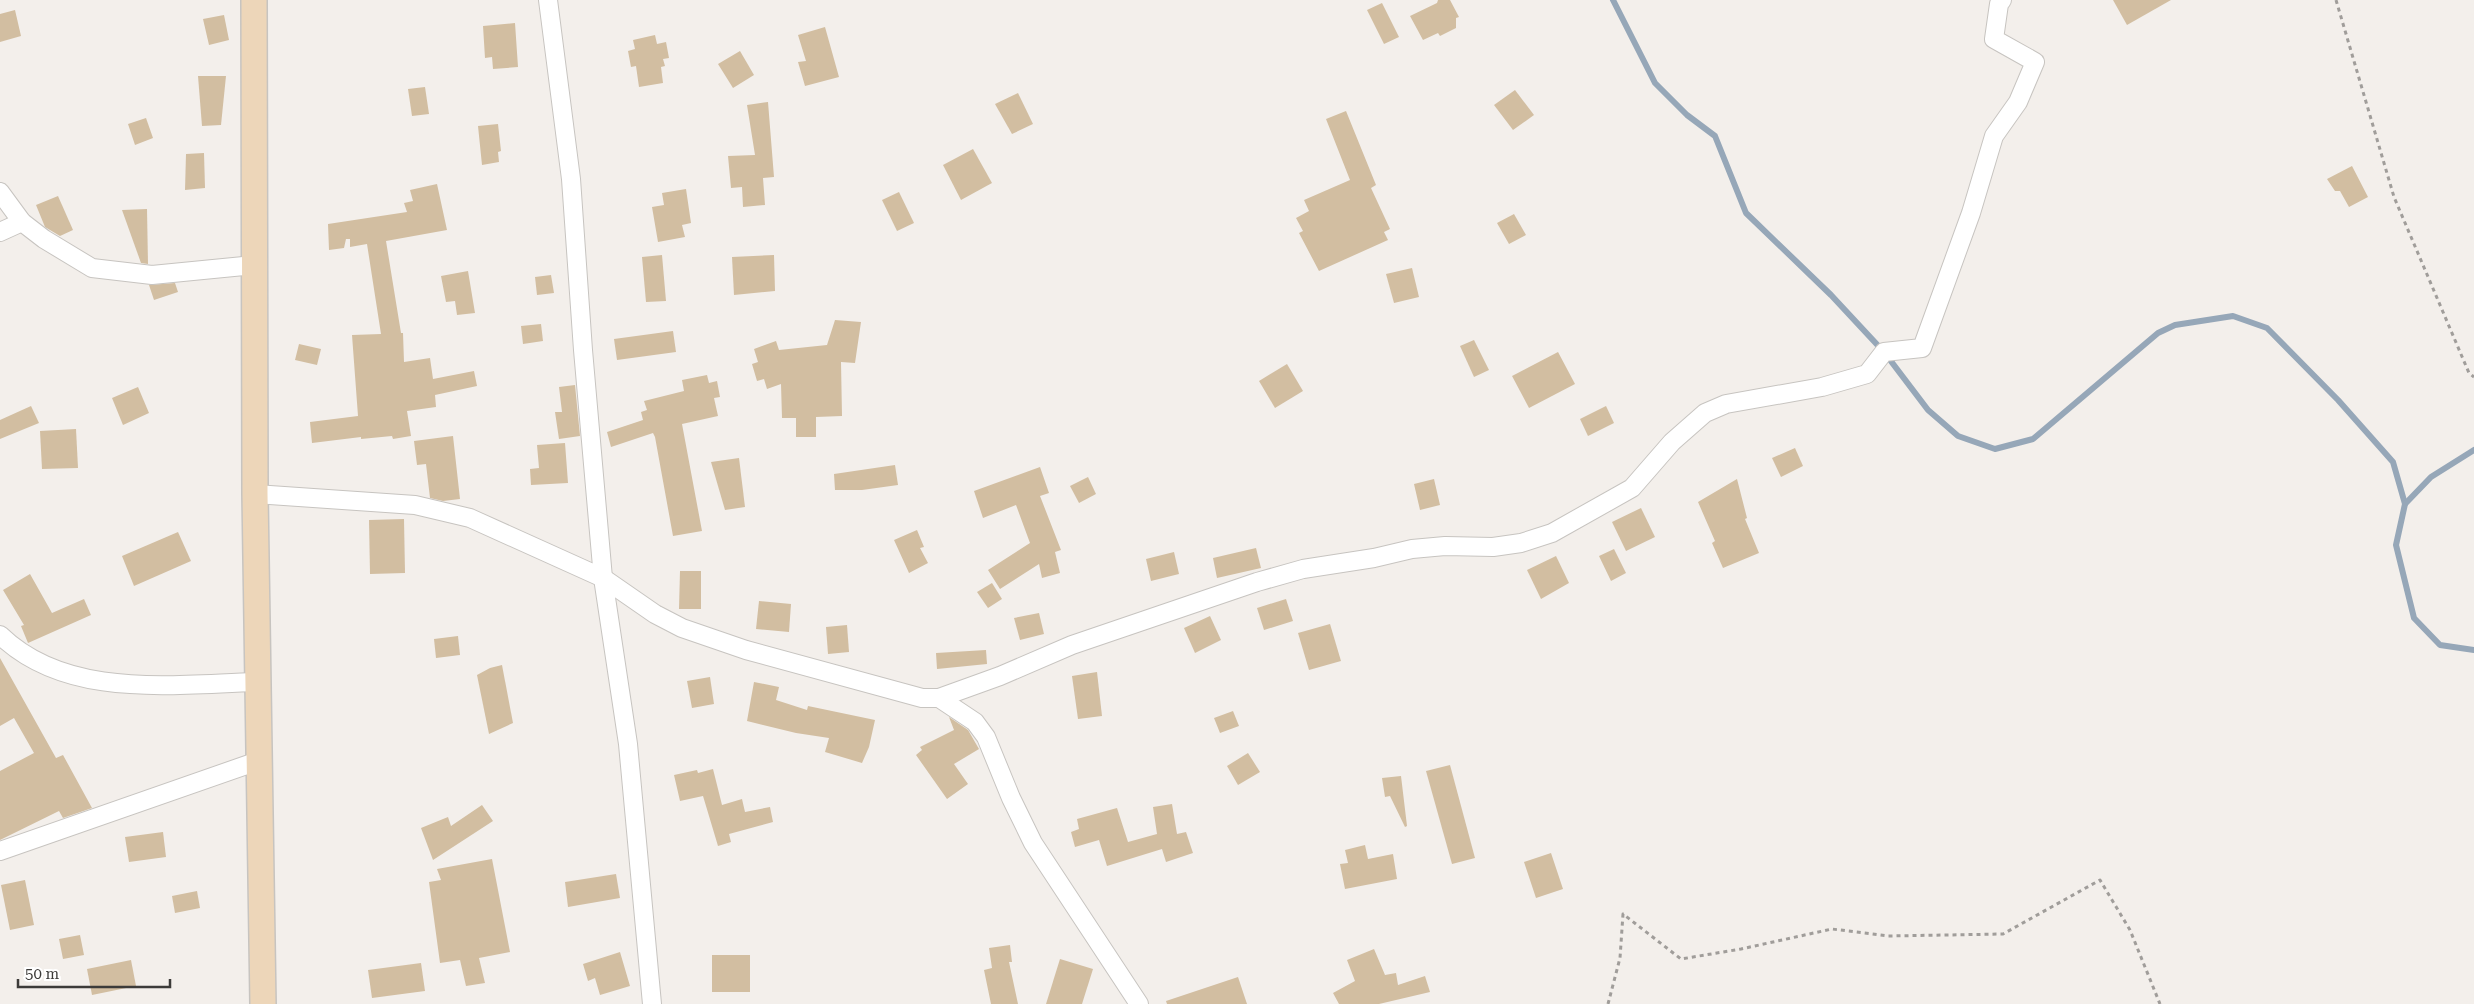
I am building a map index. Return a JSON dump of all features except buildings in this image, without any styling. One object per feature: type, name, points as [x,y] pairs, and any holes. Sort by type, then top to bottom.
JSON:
[{"type":"main road","points":[[254,0],[255,494],[263,1004]]},
{"type":"street","points":[[548,0],[570,179],[603,578],[628,744],[652,1004]]},
{"type":"street","points":[[255,494],[415,504],[470,518],[603,578],[655,614],[682,628],[746,650],[922,698],[939,698],[1000,676],[1072,645],[1257,582],[1303,569],[1374,558],[1412,548],[1445,546],[1493,547],[1521,542],[1552,533],[1632,488],[1672,442],[1705,413],[1726,404],[1822,386],[1867,374],[1884,352],[1922,348],[1971,213],[1994,136],[2018,102],[2035,62],[1994,39],[1999,4],[2002,0]]},
{"type":"street","points":[[0,192],[22,222],[44,240],[92,268],[152,275],[254,265]]},
{"type":"street","points":[[0,232],[22,222]]},
{"type":"street","points":[[0,635],[15,650],[61,672],[108,683],[258,682]]},
{"type":"street","points":[[939,698],[975,722],[986,737],[1011,798],[1033,843],[1140,1004]]},
{"type":"street","points":[[0,850],[258,762]]},
{"type":"path","points":[[2336,0],[2394,197],[2469,373],[2474,377]]},
{"type":"path","points":[[1608,1004],[1620,958],[1623,914],[1681,959],[1742,949],[1832,929],[1888,936],[2003,934],[2100,880],[2130,930],[2160,1004]]},
{"type":"waterway","points":[[1613,0],[1655,83],[1687,115],[1715,136],[1746,213],[1831,295],[1884,352],[1928,410],[1958,436],[1995,449],[2033,439],[2158,333],[2175,325],[2233,316],[2267,328],[2338,400],[2393,462],[2405,504]]},
{"type":"waterway","points":[[2474,450],[2431,477],[2405,504],[2396,545],[2414,618],[2440,645],[2474,650]]}]
